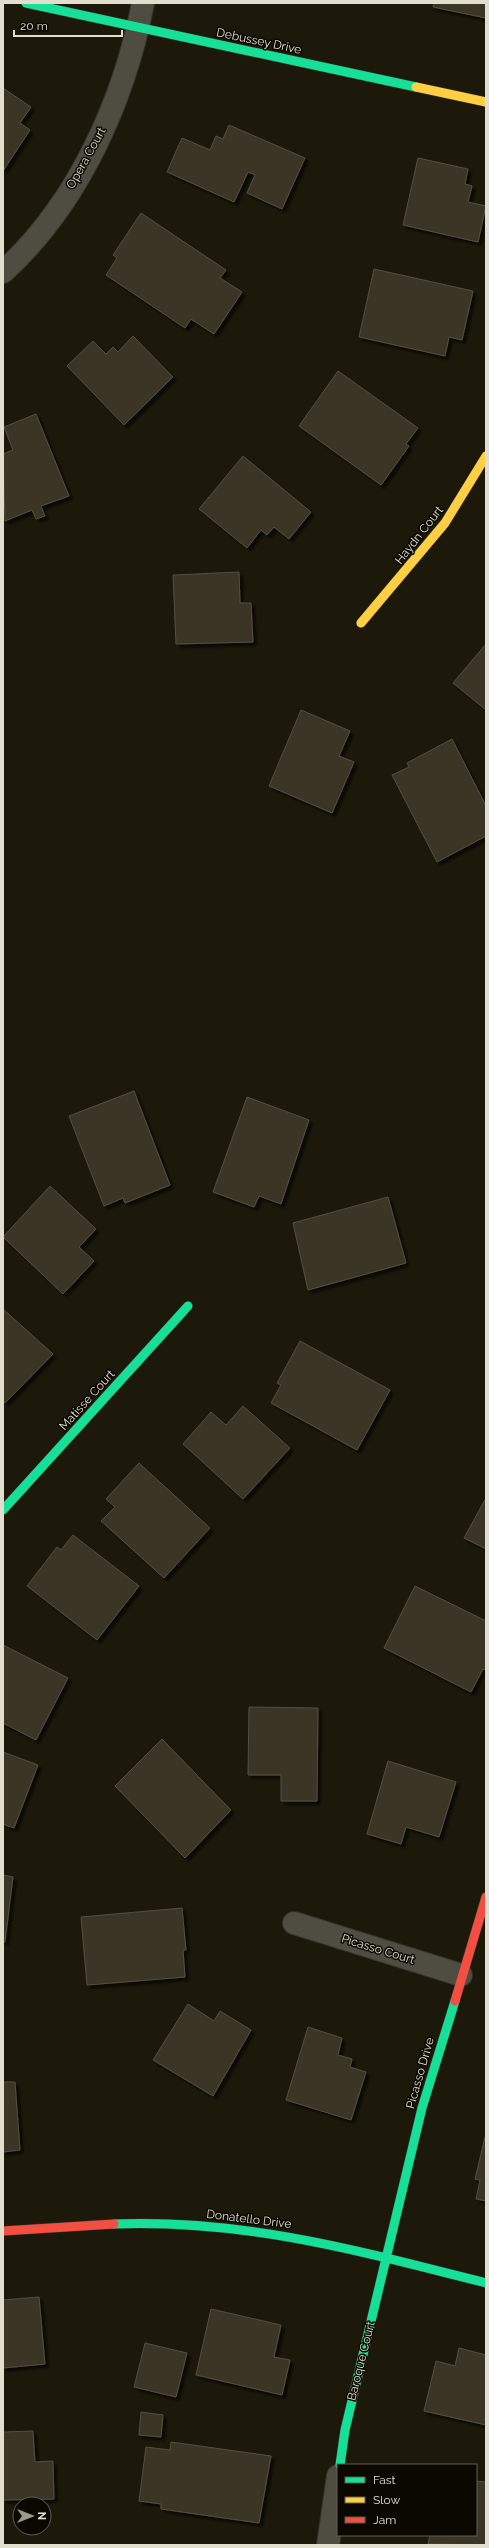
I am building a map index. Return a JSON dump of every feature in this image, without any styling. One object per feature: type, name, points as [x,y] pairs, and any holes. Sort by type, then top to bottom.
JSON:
[{"type":"street","name":"Debussey Drive","points":[[26,3],[486,102]]},
{"type":"street","name":"Opera Court","points":[[3,272],[54,214],[89,159],[117,99],[138,27],[143,3]]},
{"type":"street","name":"Haydn Court","points":[[362,623],[435,537],[473,481],[486,456]]},
{"type":"street","name":"Matisse Court","points":[[3,1510],[188,1306]]},
{"type":"street","name":"Picasso Drive","points":[[386,2258],[422,2108],[461,1975],[486,1897]]},
{"type":"street","name":"Picasso Court","points":[[294,1922],[461,1975]]},
{"type":"street","name":"Donatello Drive","points":[[3,2231],[123,2222],[212,2225],[295,2237],[486,2283]]},
{"type":"street","name":"Baroque Court","points":[[340,2464],[345,2430],[386,2258]]},
{"type":"street","points":[[328,2545],[337,2483]]},
{"type":"building","points":[[434,3],[486,3],[486,18],[433,7]]},
{"type":"building","points":[[3,88],[31,107],[20,123],[30,130],[3,171]]},
{"type":"building","points":[[229,125],[305,158],[282,209],[247,193],[255,175],[248,172],[234,202],[167,172],[182,138],[210,150],[216,136],[223,139]]},
{"type":"building","points":[[418,158],[468,169],[465,184],[472,186],[468,202],[486,206],[478,242],[403,225]]},
{"type":"building","points":[[141,213],[226,270],[220,278],[242,292],[214,334],[191,319],[185,328],[106,275],[117,258],[113,255]]},
{"type":"building","points":[[374,269],[473,291],[462,340],[449,337],[445,356],[359,337]]},
{"type":"building","points":[[133,336],[173,377],[124,425],[67,366],[93,341],[106,354],[113,347],[118,352]]},
{"type":"building","points":[[338,371],[418,428],[406,444],[409,446],[381,485],[299,426]]},
{"type":"building","points":[[36,414],[69,496],[41,506],[45,516],[36,519],[32,510],[5,521],[3,454],[13,450],[4,427]]},
{"type":"building","points":[[243,456],[311,512],[289,539],[274,527],[267,535],[261,530],[247,548],[199,509]]},
{"type":"building","points":[[239,572],[240,603],[251,603],[253,642],[176,644],[173,575]]},
{"type":"building","points":[[486,644],[486,710],[453,683]]},
{"type":"building","points":[[301,710],[350,731],[339,756],[354,762],[332,813],[269,786]]},
{"type":"building","points":[[452,739],[486,806],[486,836],[437,862],[392,775],[409,767],[407,763]]},
{"type":"building","points":[[134,1091],[170,1185],[125,1203],[123,1198],[104,1206],[69,1116]]},
{"type":"building","points":[[247,1097],[309,1120],[281,1204],[259,1196],[254,1207],[213,1192]]},
{"type":"building","points":[[50,1186],[96,1229],[79,1247],[94,1261],[63,1294],[3,1237]]},
{"type":"building","points":[[388,1197],[406,1263],[308,1290],[293,1223]]},
{"type":"building","points":[[3,1309],[53,1354],[5,1403],[3,1400]]},
{"type":"building","points":[[300,1341],[390,1390],[357,1450],[271,1403],[281,1385],[277,1383]]},
{"type":"building","points":[[243,1406],[290,1448],[243,1499],[183,1444],[211,1412],[226,1425]]},
{"type":"building","points":[[139,1463],[210,1528],[164,1578],[101,1521],[115,1507],[106,1499]]},
{"type":"building","points":[[486,1498],[486,1549],[464,1538]]},
{"type":"building","points":[[73,1535],[139,1586],[97,1640],[27,1586],[57,1547],[61,1550]]},
{"type":"building","points":[[415,1586],[486,1621],[486,1670],[483,1669],[471,1692],[384,1648]]},
{"type":"building","points":[[3,1645],[68,1678],[36,1740],[3,1723]]},
{"type":"building","points":[[249,1707],[318,1708],[317,1801],[281,1801],[281,1775],[248,1775]]},
{"type":"building","points":[[162,1739],[231,1810],[185,1858],[115,1786]]},
{"type":"building","points":[[3,1752],[38,1765],[14,1828],[3,1824]]},
{"type":"building","points":[[388,1761],[456,1782],[439,1837],[406,1827],[401,1844],[367,1834]]},
{"type":"building","points":[[3,1875],[13,1877],[5,1942],[3,1942]]},
{"type":"building","points":[[182,1908],[186,1950],[183,1950],[185,1977],[87,1985],[81,1917]]},
{"type":"building","points":[[188,2004],[214,2021],[220,2011],[251,2030],[213,2096],[153,2060]]},
{"type":"building","points":[[308,2027],[342,2038],[338,2055],[352,2059],[350,2067],[366,2072],[351,2120],[286,2100]]},
{"type":"building","points":[[3,2082],[15,2082],[20,2150],[3,2152]]},
{"type":"building","points":[[486,2133],[486,2201],[476,2199],[480,2180],[475,2179]]},
{"type":"building","points":[[39,2297],[45,2364],[3,2368],[3,2300]]},
{"type":"building","points":[[211,2309],[281,2325],[274,2357],[290,2360],[282,2395],[196,2375]]},
{"type":"building","points":[[145,2343],[187,2353],[176,2397],[134,2387]]},
{"type":"building","points":[[459,2348],[486,2355],[486,2425],[424,2411],[436,2361],[455,2366]]},
{"type":"building","points":[[141,2412],[163,2415],[161,2437],[139,2435]]},
{"type":"building","points":[[33,2431],[35,2462],[53,2461],[54,2499],[52,2499],[52,2496],[12,2496],[12,2500],[3,2500],[3,2432]]},
{"type":"building","points":[[171,2442],[271,2456],[259,2523],[161,2509],[161,2504],[139,2501],[146,2447],[170,2450]]},
{"type":"building","points":[[477,2481],[486,2482],[486,2545],[428,2544],[430,2536],[477,2536]]},
{"type":"traffic: fast","points":[[26,3],[416,87]]},
{"type":"traffic: fast","points":[[3,1510],[188,1306]]},
{"type":"traffic: fast","points":[[340,2464],[345,2430],[422,2108],[455,2001]]},
{"type":"traffic: fast","points":[[114,2224],[163,2224],[256,2232],[348,2249],[486,2283]]},
{"type":"traffic: slow","points":[[416,87],[486,102]]},
{"type":"traffic: slow","points":[[361,623],[445,523],[486,456]]},
{"type":"traffic: jam","points":[[455,2001],[486,1897]]},
{"type":"traffic: jam","points":[[3,2231],[114,2224]]}]
